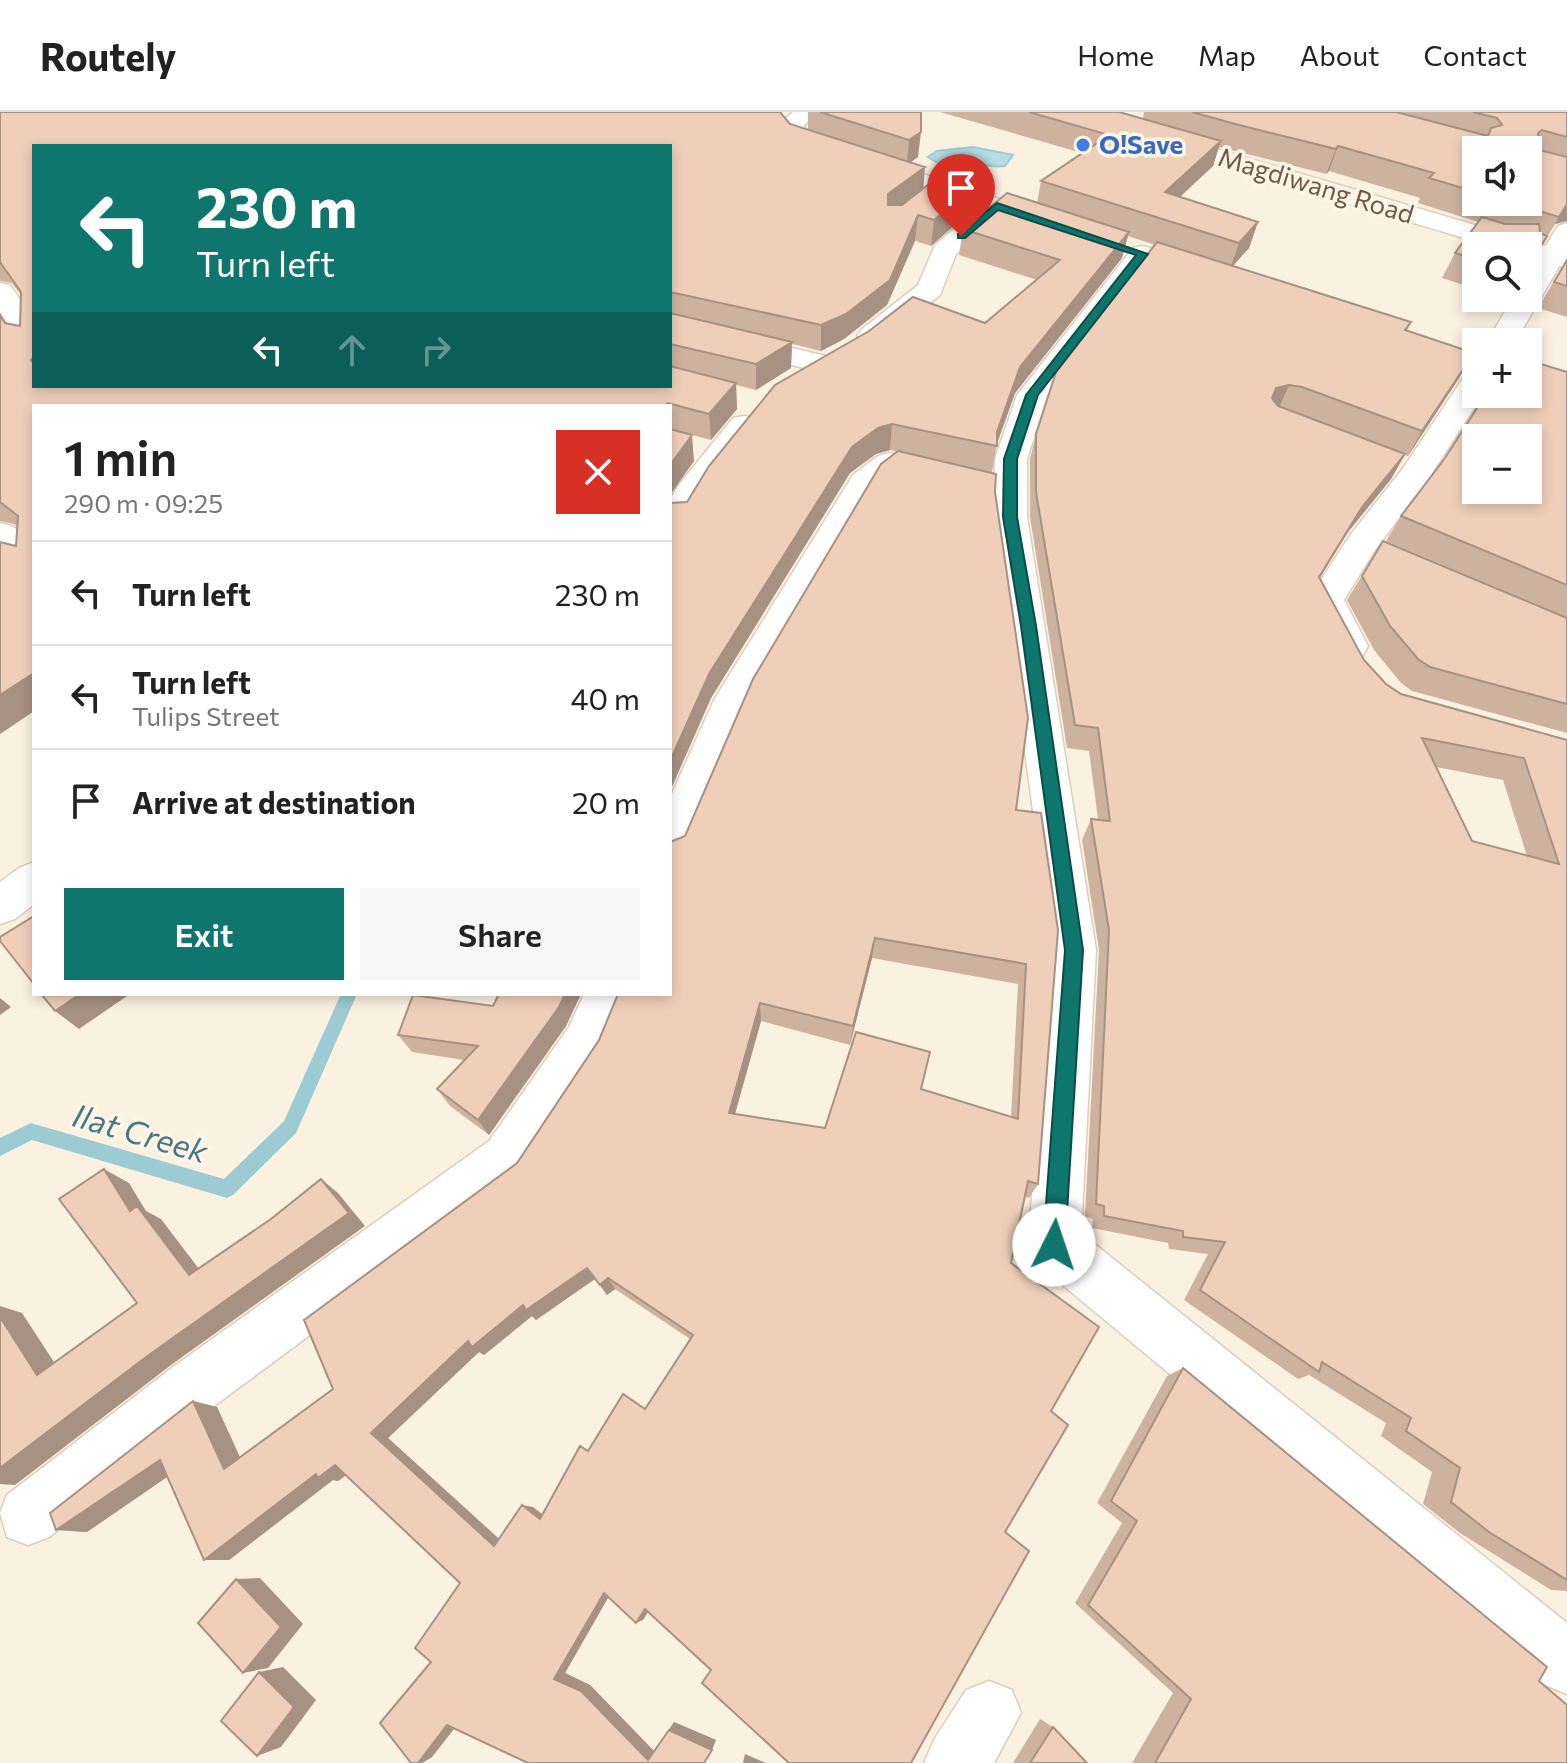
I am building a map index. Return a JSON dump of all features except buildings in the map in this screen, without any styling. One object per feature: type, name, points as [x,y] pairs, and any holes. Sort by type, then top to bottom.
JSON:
[{"type":"street","points":[[809,112],[793,122],[792,133],[799,141],[1081,234]]},
{"type":"street","name":"Magdiwang Road","points":[[1066,112],[1472,232]]},
{"type":"street","points":[[677,517],[694,486],[774,395],[856,348],[930,289],[944,251],[997,206]]},
{"type":"street","points":[[1549,255],[1567,231]]},
{"type":"street","points":[[985,485],[1011,459],[1032,395],[1144,254]]},
{"type":"street","points":[[0,291],[32,338]]},
{"type":"street","points":[[672,327],[824,364]]},
{"type":"street","points":[[1368,679],[1326,600],[1361,546],[1402,469],[1462,379]]},
{"type":"street","points":[[731,396],[774,395]]},
{"type":"street","points":[[682,445],[720,455]]},
{"type":"street","points":[[672,840],[733,700],[864,482],[889,463],[985,485],[1010,517],[1074,950],[1054,1245],[1567,1663]]},
{"type":"street","points":[[0,534],[32,557]]},
{"type":"street","points":[[1361,546],[1394,561]]},
{"type":"street","points":[[0,906],[32,882]]},
{"type":"street","points":[[28,1516],[193,1387],[507,1158],[586,1042],[606,996]]},
{"type":"water","points":[[973,147],[1013,155],[1005,166],[944,164],[928,157],[937,151]]},
{"type":"waterway","name":"Ilat Creek","points":[[0,1147],[31,1131],[227,1189],[290,1127],[348,996]]},
{"type":"place","name":"O!Save","points":[[1083,145]]},
{"type":"route","points":[[961,236],[997,206],[1142,254],[1032,395],[1011,459],[1010,517],[1074,950],[1054,1245]]}]
